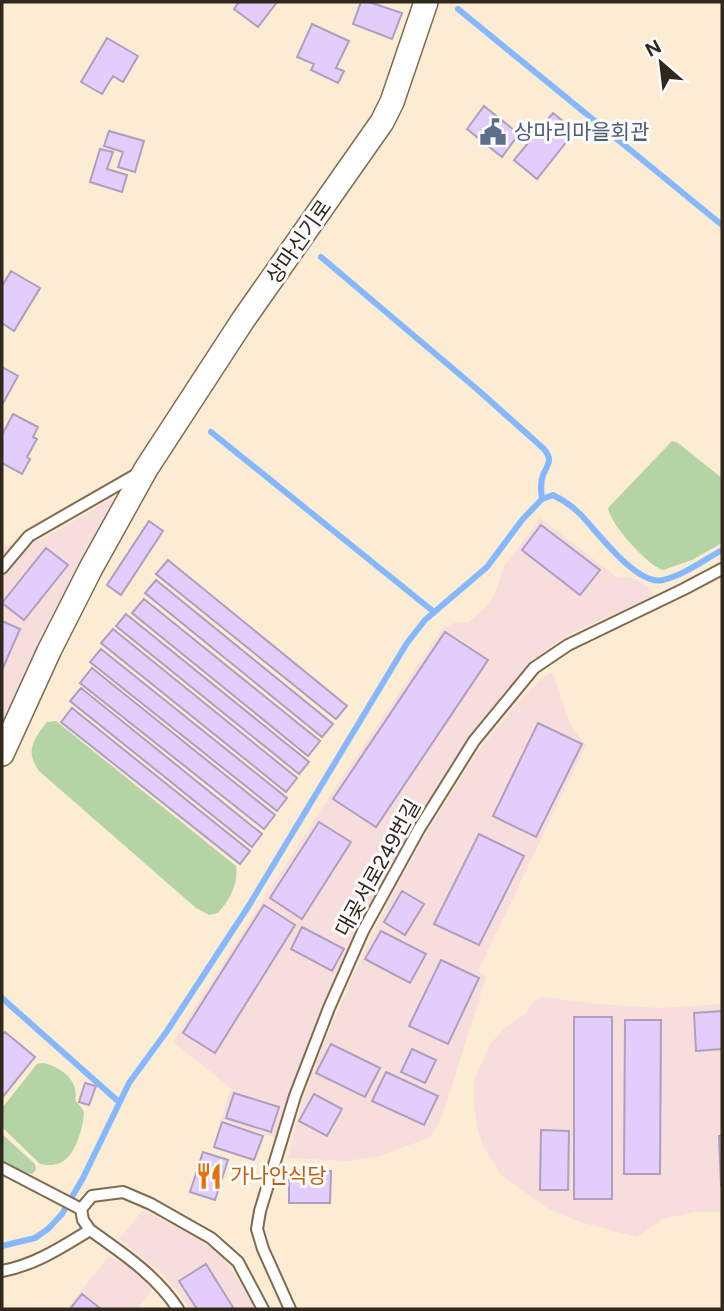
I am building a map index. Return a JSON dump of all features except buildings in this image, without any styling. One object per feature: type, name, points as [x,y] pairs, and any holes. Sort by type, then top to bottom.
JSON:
[{"type":"street","name":"상마신기로","points":[[2,754],[91,568],[146,469],[243,320],[382,122],[393,102],[426,2]]},
{"type":"lane","name":"상마신기로","points":[[2,568],[29,536],[146,469]]},
{"type":"lane","name":"대곶서로249번길","points":[[290,1309],[260,1239],[257,1229],[260,1211],[295,1096],[329,1008],[363,931],[419,829],[474,741],[534,668],[568,645],[722,569]]},
{"type":"lane","points":[[2,1168],[78,1207],[90,1230],[145,1270],[178,1309]]},
{"type":"lane","points":[[78,1207],[92,1196],[123,1192],[194,1227],[238,1262],[263,1309]]},
{"type":"lane","points":[[2,1270],[45,1256],[90,1230]]},
{"type":"shaded area","points":[[126,490],[2,731],[2,546],[41,540]]},
{"type":"shaded area","points":[[540,518],[618,578],[631,577],[652,589],[653,597],[571,633],[547,649],[526,667],[490,711],[438,788],[378,894],[300,1067],[275,1138],[221,1119],[231,1088],[173,1042],[316,817],[443,628],[454,623],[469,622],[488,605],[497,589],[503,568]]},
{"type":"shaded area","points":[[553,672],[573,729],[586,745],[478,971],[486,977],[442,1117],[431,1137],[380,1156],[347,1161],[288,1158],[302,1101],[319,1055],[353,975],[391,897],[427,832],[477,752],[514,707],[543,677]]},
{"type":"shaded area","points":[[543,997],[659,1008],[722,1004],[722,1212],[694,1212],[663,1219],[637,1237],[583,1223],[550,1210],[501,1175],[483,1146],[477,1127],[474,1081],[490,1044],[506,1027],[526,1013],[534,1001]]},
{"type":"shaded area","points":[[143,1210],[196,1237],[217,1252],[231,1268],[255,1309],[189,1309],[180,1294],[159,1271],[119,1239]]},
{"type":"shaded area","points":[[109,1256],[130,1267],[153,1287],[147,1297],[137,1309],[66,1309]]},
{"type":"green space","points":[[672,441],[722,478],[722,543],[692,560],[663,570],[648,561],[631,544],[615,524],[608,508]]},
{"type":"green space","points":[[56,721],[236,866],[233,891],[218,913],[209,915],[196,908],[39,771],[32,757],[32,746],[47,722]]},
{"type":"green space","points":[[37,1064],[56,1067],[72,1081],[75,1100],[84,1113],[81,1130],[72,1152],[63,1161],[49,1165],[40,1164],[2,1127],[2,1108]]},
{"type":"green space","points":[[2,1134],[35,1164],[36,1170],[32,1174],[22,1172],[2,1161]]},
{"type":"waterway","points":[[458,9],[722,225]]},
{"type":"waterway","points":[[321,257],[544,449],[549,459],[541,481],[542,499]]},
{"type":"waterway","points":[[211,432],[434,612]]},
{"type":"waterway","points":[[2,1246],[35,1238],[62,1214],[83,1178],[129,1083],[167,1031],[248,907],[407,643],[425,620],[487,567],[522,520],[542,499],[553,495],[571,506],[630,567],[653,580],[679,575],[722,550]]},
{"type":"waterway","points":[[2,998],[119,1102]]},
{"type":"place","name":"상마리마을회관","points":[[493,132]]},
{"type":"place","name":"가나안식당","points":[[209,1176]]}]
